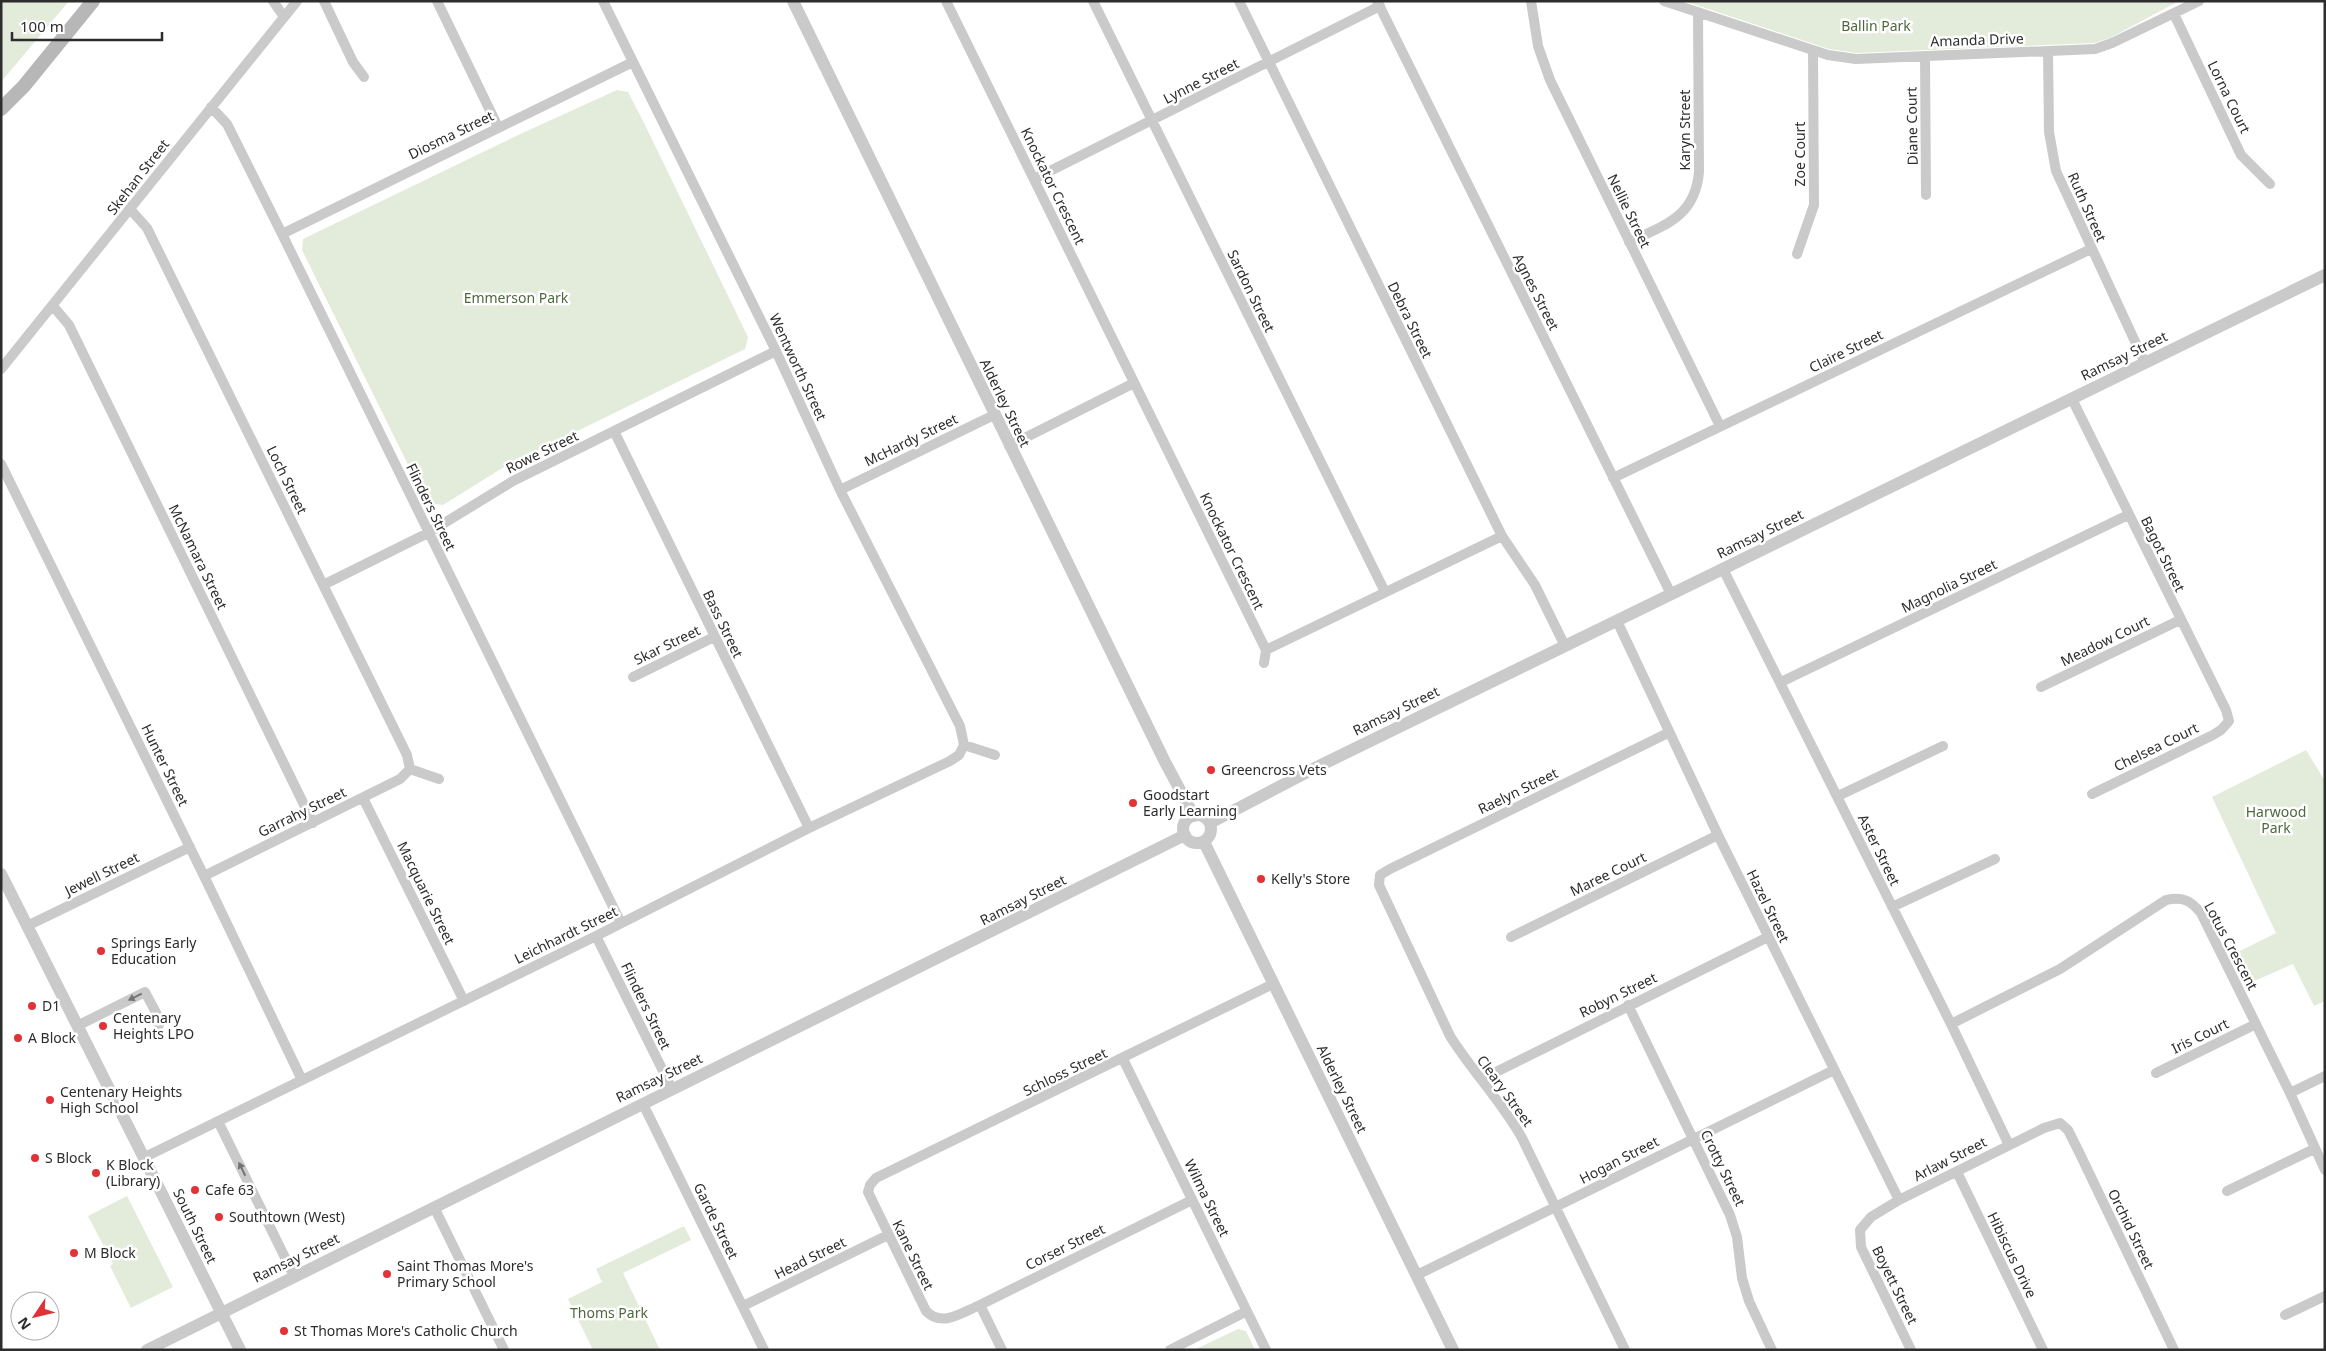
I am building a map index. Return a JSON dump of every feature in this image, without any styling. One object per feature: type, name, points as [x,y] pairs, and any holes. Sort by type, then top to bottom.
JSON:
[{"type":"main road","points":[[3,109],[93,1]]},
{"type":"street","points":[[273,1],[284,17]]},
{"type":"street","name":"Skehan Street","points":[[1,369],[297,1]]},
{"type":"street","points":[[324,1],[354,62],[364,77]]},
{"type":"street","points":[[437,1],[498,127]]},
{"type":"street","name":"Wentworth Street","points":[[603,1],[776,351],[840,490],[960,726],[964,745]]},
{"type":"street","name":"Alderley Street","points":[[793,1],[1009,446],[1172,777],[1194,816]]},
{"type":"street","name":"Knockator Crescent","points":[[946,1],[1266,650]]},
{"type":"street","name":"Sardon Street","points":[[1093,1],[1385,592]]},
{"type":"street","name":"Debra Street","points":[[1239,1],[1502,536],[1535,586],[1565,646]]},
{"type":"street","name":"Nellie Street","points":[[1531,1],[1538,46],[1550,80],[1720,426]]},
{"type":"street","name":"Amanda Drive","points":[[1664,1],[1813,50],[1846,58],[2088,50],[2104,47],[2199,1]]},
{"type":"street","name":"Lynne Street","points":[[1034,180],[1269,62],[1378,4]]},
{"type":"street","name":"Agnes Street","points":[[1378,4],[1671,594]]},
{"type":"street","name":"Karyn Street","points":[[1629,242],[1663,227],[1679,216],[1690,202],[1697,188],[1699,172],[1698,12]]},
{"type":"street","name":"Lorna Court","points":[[2174,14],[2241,155],[2270,184]]},
{"type":"street","name":"Zoe Court","points":[[1797,254],[1814,205],[1813,50]]},
{"type":"street","name":"Ruth Street","points":[[2048,51],[2049,132],[2053,158],[2061,184],[2145,363]]},
{"type":"street","name":"Diane Court","points":[[1925,56],[1926,196]]},
{"type":"street","name":"Diosma Street","points":[[282,234],[633,62]]},
{"type":"street","name":"Flinders Street","points":[[211,107],[227,124],[621,923]]},
{"type":"street","name":"Loch Street","points":[[130,209],[147,228],[407,755],[410,770]]},
{"type":"street","name":"Claire Street","points":[[1613,478],[2091,249]]},
{"type":"street","name":"Ramsay Street","points":[[1210,823],[1315,768],[2325,275]]},
{"type":"street","name":"McNamara Street","points":[[53,306],[69,325],[312,823]]},
{"type":"street","name":"Rowe Street","points":[[323,585],[428,533],[513,481],[776,351]]},
{"type":"street","points":[[1009,446],[1134,383]]},
{"type":"street","name":"Bagot Street","points":[[2072,399],[2226,710],[2229,721]]},
{"type":"street","name":"McHardy Street","points":[[840,490],[994,415]]},
{"type":"street","name":"Bass Street","points":[[614,432],[809,828]]},
{"type":"street","name":"Hunter Street","points":[[1,464],[190,847],[302,1080]]},
{"type":"street","name":"Magnolia Street","points":[[1781,682],[2128,515]]},
{"type":"street","points":[[1264,664],[1266,650],[1502,536]]},
{"type":"street","name":"Aster Street","points":[[1723,568],[1952,1024],[2009,1145]]},
{"type":"street","name":"Meadow Court","points":[[2041,687],[2180,620]]},
{"type":"street","name":"Hazel Street","points":[[1616,621],[1668,733],[1768,938],[1899,1200]]},
{"type":"street","name":"Skar Street","points":[[633,677],[714,637]]},
{"type":"street","name":"Chelsea Court","points":[[2092,794],[2213,735],[2222,730],[2229,721]]},
{"type":"street","name":"Raelyn Street","points":[[1380,875],[1668,733]]},
{"type":"street","points":[[964,745],[995,755]]},
{"type":"street","name":"Leichhardt Street","points":[[145,1157],[596,936],[809,828],[950,761],[958,755],[964,745]]},
{"type":"street","points":[[1838,796],[1942,746]]},
{"type":"street","points":[[410,770],[439,779]]},
{"type":"street","name":"Garrahy Street","points":[[204,876],[400,779],[410,770]]},
{"type":"street","name":"Macquarie Street","points":[[363,798],[464,1001]]},
{"type":"street","points":[[1194,816],[1204,817],[1210,823],[1211,834],[1204,842],[1195,843],[1185,835],[1183,830],[1186,822],[1194,816]]},
{"type":"street","name":"Ramsay Street","points":[[148,1350],[1185,835]]},
{"type":"street","name":"Maree Court","points":[[1511,937],[1718,835]]},
{"type":"street","name":"Alderley Street","points":[[1204,842],[1453,1350]]},
{"type":"street","name":"Jewell Street","points":[[27,926],[190,847]]},
{"type":"street","points":[[1892,907],[1995,859]]},
{"type":"street","name":"South Street","points":[[1,874],[145,1157],[240,1350]]},
{"type":"street","name":"Cleary Street","points":[[1380,875],[1379,885],[1382,896],[1450,1036],[1463,1056],[1507,1112],[1522,1138],[1626,1350]]},
{"type":"street","name":"Lotus Crescent","points":[[1952,1024],[2060,970],[2160,904],[2176,898],[2186,899],[2201,913],[2290,1093],[2325,1170]]},
{"type":"street","name":"Flinders Street","points":[[596,936],[672,1089]]},
{"type":"street","name":"Robyn Street","points":[[1482,1079],[1628,1005],[1768,938]]},
{"type":"street","name":"Schloss Street","points":[[870,1185],[876,1178],[1274,984]]},
{"type":"street","points":[[77,1026],[145,992],[158,1018],[159,1025]]},
{"type":"street","name":"Crotty Street","points":[[1628,1005],[1730,1214],[1738,1237],[1742,1278],[1748,1301],[1772,1350]]},
{"type":"street","name":"Iris Court","points":[[2156,1073],[2256,1024]]},
{"type":"street","name":"Wilma Street","points":[[1123,1058],[1266,1350]]},
{"type":"street","name":"Hogan Street","points":[[1417,1276],[1834,1070]]},
{"type":"street","points":[[2290,1093],[2325,1076]]},
{"type":"street","name":"Garde Street","points":[[643,1104],[764,1350]]},
{"type":"street","points":[[218,1121],[294,1276]]},
{"type":"street","name":"Arlaw Street","points":[[1860,1230],[1871,1217],[1899,1200],[2044,1128],[2060,1122]]},
{"type":"street","name":"Orchid Street","points":[[2060,1122],[2068,1130],[2174,1350]]},
{"type":"street","points":[[2227,1191],[2314,1149]]},
{"type":"street","name":"Hibiscus Drive","points":[[1957,1172],[2042,1350]]},
{"type":"street","name":"Kane Street","points":[[870,1185],[870,1197],[926,1311],[936,1318],[950,1318]]},
{"type":"street","name":"Corser Street","points":[[950,1318],[1192,1200]]},
{"type":"street","points":[[434,1207],[504,1350]]},
{"type":"street","name":"Boyett Street","points":[[1860,1230],[1861,1247],[1911,1350]]},
{"type":"street","name":"Head Street","points":[[743,1306],[888,1235]]},
{"type":"street","points":[[2285,1316],[2325,1296]]},
{"type":"street","points":[[980,1305],[1002,1350]]},
{"type":"street","points":[[1170,1350],[1247,1311]]},
{"type":"green space","points":[[1,1],[69,1],[1,82]]},
{"type":"green space","name":"Ballin Park","points":[[1684,1],[2179,1],[2110,38],[2094,43],[1856,53],[1829,49]]},
{"type":"green space","name":"Emmerson Park","points":[[617,90],[628,92],[644,123],[748,337],[745,349],[504,467],[443,505],[427,503],[302,250],[303,239],[516,136]]},
{"type":"green space","name":"Harwood Park","points":[[2306,750],[2325,781],[2325,1001],[2314,1006],[2293,964],[2252,982],[2238,952],[2276,933],[2212,797]]},
{"type":"green space","points":[[127,1196],[173,1287],[131,1308],[110,1266],[113,1264],[88,1216]]},
{"type":"green space","name":"Thoms Park","points":[[684,1226],[691,1240],[623,1273],[660,1350],[593,1350],[568,1299],[602,1282],[596,1269]]},
{"type":"green space","points":[[1238,1329],[1246,1331],[1255,1350],[1194,1350]]},
{"type":"place","name":"Greencross Vets","points":[[1211,770]]},
{"type":"place","name":"Goodstart Early Learning","points":[[1133,803]]},
{"type":"place","name":"Kelly's Store","points":[[1261,879]]},
{"type":"place","name":"Springs Early Education","points":[[101,951]]},
{"type":"place","name":"D1","points":[[32,1006]]},
{"type":"place","name":"Centenary Heights LPO","points":[[103,1026]]},
{"type":"place","name":"A Block","points":[[18,1038]]},
{"type":"place","name":"Centenary Heights High School","points":[[50,1100]]},
{"type":"place","name":"S Block","points":[[35,1158]]},
{"type":"place","name":"K Block (Library)","points":[[96,1173]]},
{"type":"place","name":"Cafe 63","points":[[195,1190]]},
{"type":"place","name":"Southtown (West)","points":[[219,1217]]},
{"type":"place","name":"M Block","points":[[74,1253]]},
{"type":"place","name":"Saint Thomas More's Primary School","points":[[387,1274]]},
{"type":"place","name":"St Thomas More's Catholic Church","points":[[284,1331]]}]
